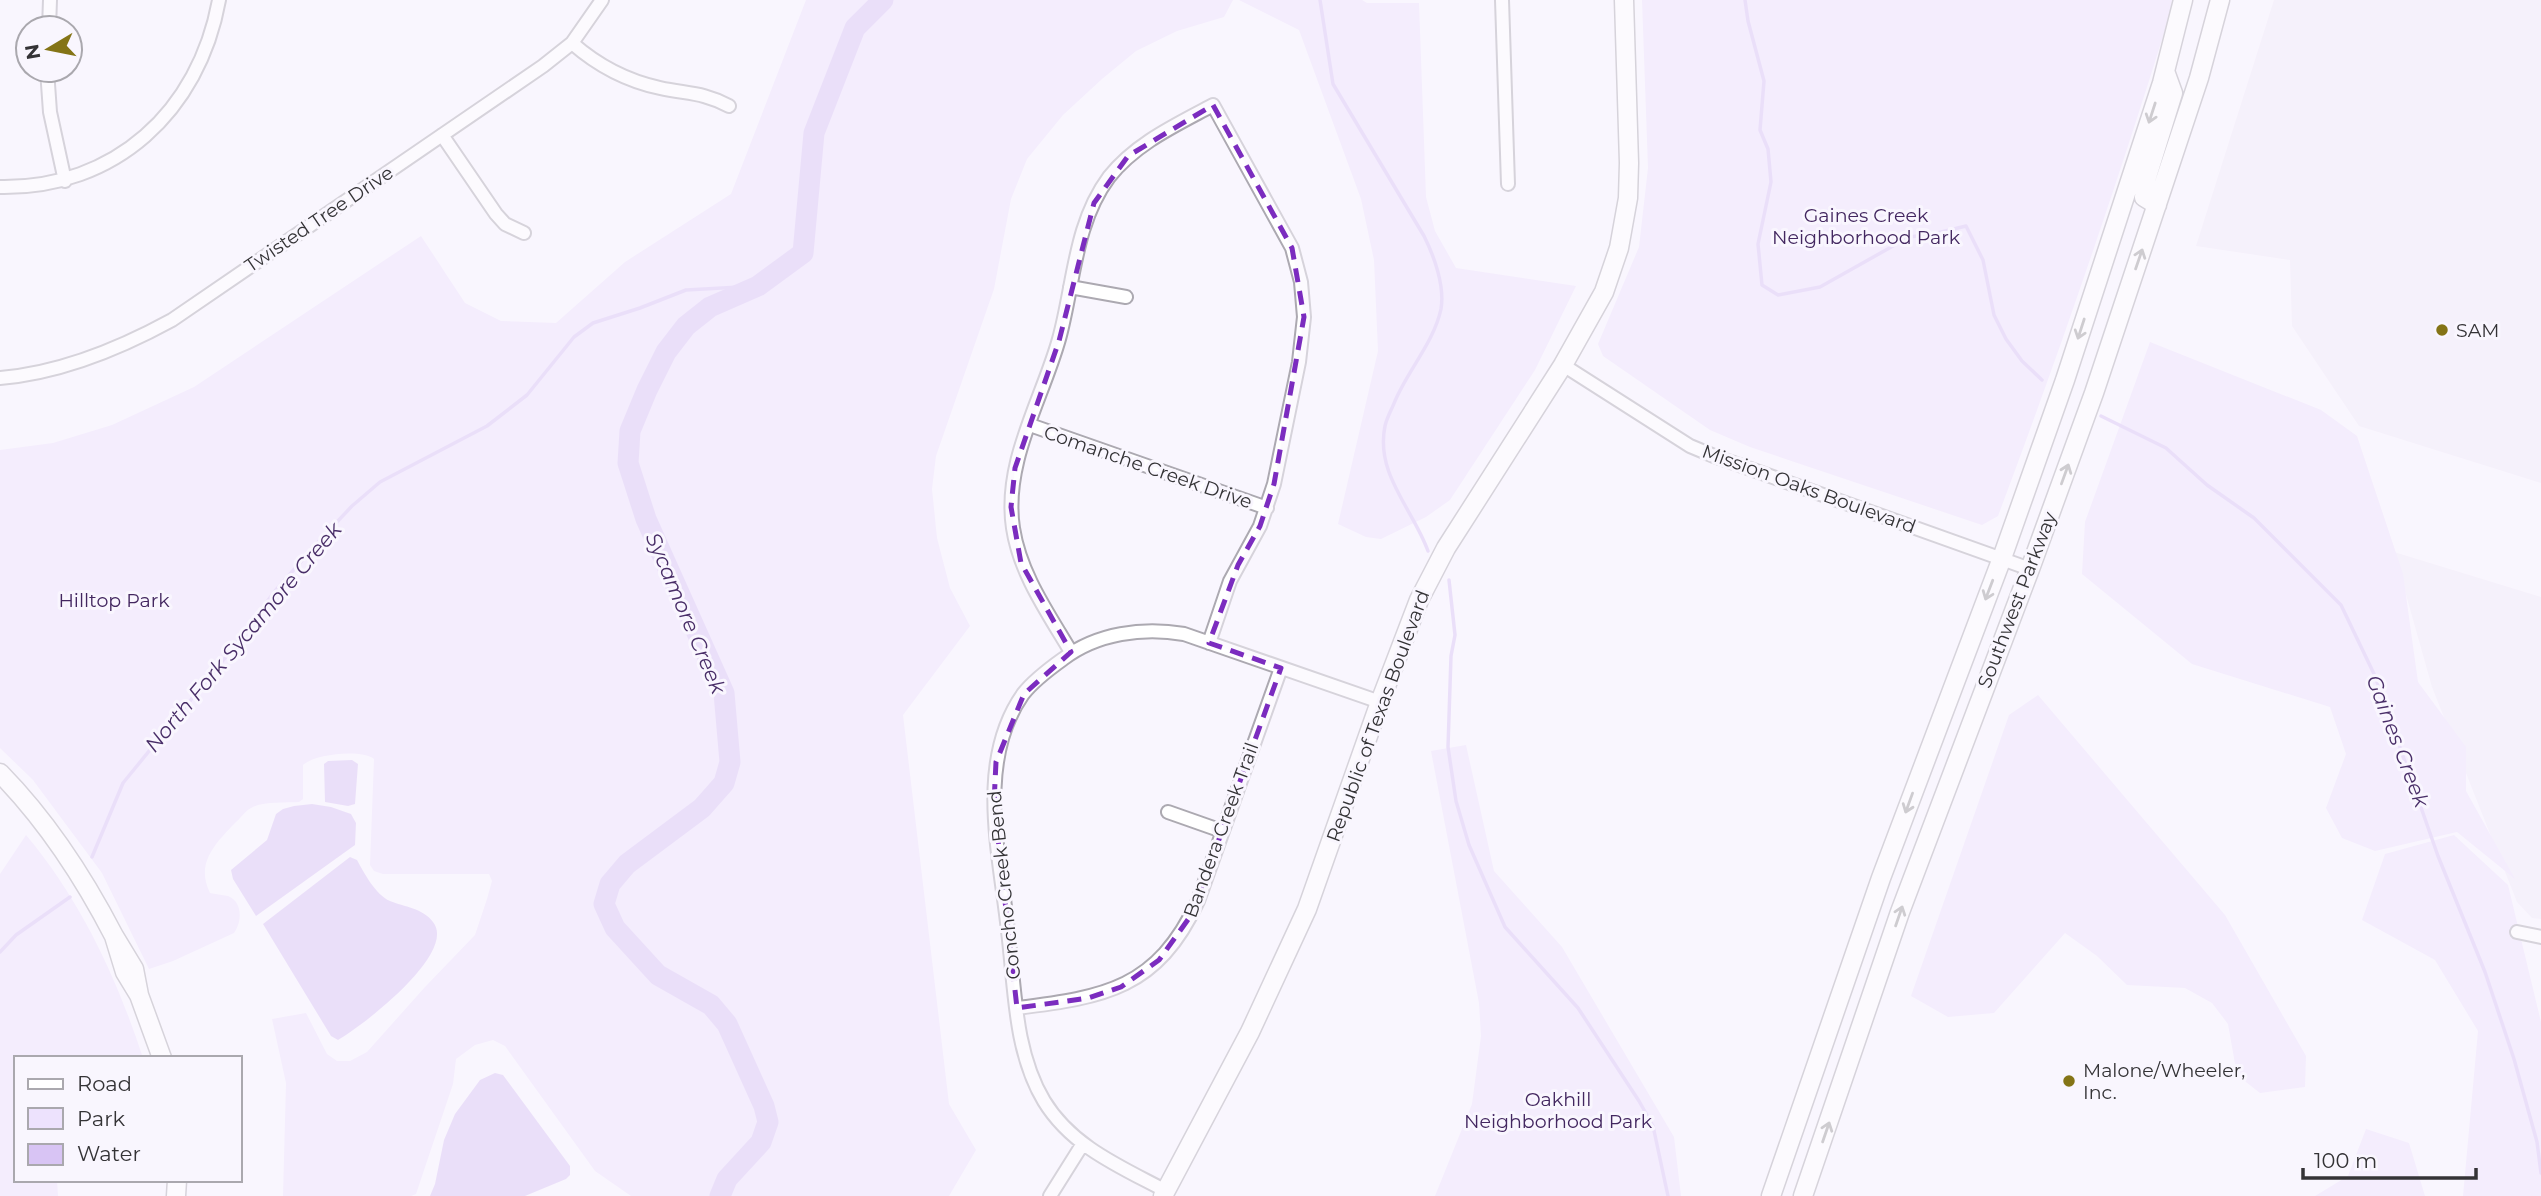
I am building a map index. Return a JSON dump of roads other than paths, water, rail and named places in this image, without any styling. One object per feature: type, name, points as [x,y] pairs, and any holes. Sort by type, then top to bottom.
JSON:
[{"type":"main road","name":"Republic of Texas Boulevard","points":[[1165,1194],[1250,1032],[1288,952],[1331,844],[1380,702],[1432,572],[1563,365],[1604,292],[1619,248],[1626,215],[1629,163],[1624,0]]},
{"type":"main road","name":"Southwest Parkway","points":[[1772,1196],[1881,878],[2002,558],[2065,380],[2165,71],[2183,0]]},
{"type":"main road","name":"Southwest Parkway","points":[[1803,1196],[1900,912],[2089,406],[2203,66],[2220,0]]},
{"type":"main road","points":[[2157,205],[2144,197],[2146,180],[2173,93],[2165,71]]},
{"type":"main road","points":[[0,773],[57,841],[130,960],[139,995],[161,1056]]},
{"type":"street","points":[[0,187],[36,186],[65,181],[119,157],[146,136],[176,102],[200,62],[209,40],[219,0]]},
{"type":"street","name":"Twisted Tree Drive","points":[[0,378],[79,361],[111,350],[155,329],[543,66],[572,43],[602,0]]},
{"type":"street","points":[[1502,0],[1508,184]]},
{"type":"street","points":[[572,43],[600,64],[631,80],[673,91],[700,93],[729,106]]},
{"type":"street","points":[[48,84],[50,112],[65,181]]},
{"type":"street","points":[[1071,652],[1031,582],[1016,544],[1011,489],[1020,451],[1059,341],[1085,222],[1108,179],[1140,147],[1213,105],[1284,232],[1301,282],[1304,317],[1279,464],[1267,508],[1261,526],[1230,581],[1209,643]]},
{"type":"street","points":[[442,135],[496,214],[505,224],[524,233]]},
{"type":"street","points":[[1070,287],[1126,297]]},
{"type":"street","name":"Mission Oaks Boulevard","points":[[1563,365],[1690,446],[2030,569]]},
{"type":"street","name":"Comanche Creek Drive","points":[[1030,425],[1267,508]]},
{"type":"street","name":"Concho Creek Bend","points":[[1165,1194],[1082,1145],[1054,1116],[1036,1086],[1024,1053],[994,803],[996,762],[1007,723],[1035,680],[1071,652],[1111,636],[1151,631],[1184,634],[1380,702]]},
{"type":"street","name":"Bandera Creek Trail","points":[[1017,1008],[1088,998],[1121,986],[1147,971],[1168,950],[1192,914],[1281,668]]},
{"type":"street","points":[[1168,812],[1222,831]]},
{"type":"street","points":[[2517,932],[2541,937]]},
{"type":"street","points":[[1050,1196],[1082,1145]]},
{"type":"water","points":[[352,760],[358,764],[355,804],[348,806],[325,802],[324,764],[328,761]]},
{"type":"water","points":[[312,804],[351,814],[356,823],[355,845],[256,916],[233,879],[231,870],[267,840],[276,814],[283,809]]},
{"type":"water","points":[[350,857],[357,860],[371,883],[385,898],[429,917],[437,935],[432,952],[404,988],[338,1040],[331,1036],[263,924]]},
{"type":"water","points":[[495,1073],[503,1075],[570,1166],[570,1175],[525,1196],[430,1196],[444,1140],[455,1114],[480,1080]]},
{"type":"waterway","name":"Sycamore Creek","points":[[720,1196],[727,1179],[761,1142],[768,1122],[764,1106],[727,1024],[711,1005],[658,975],[615,928],[604,904],[610,884],[627,864],[702,808],[724,783],[730,762],[724,693],[646,519],[628,463],[630,431],[666,352],[686,326],[710,307],[758,286],[803,253],[814,133],[855,28],[883,0]]},
{"type":"waterway","points":[[1320,0],[1333,84],[1424,236],[1440,281],[1442,300],[1438,321],[1400,390],[1385,426],[1383,443],[1390,476],[1428,551]]},
{"type":"waterway","name":"Gaines Creek","points":[[1745,0],[1764,81],[1760,130],[1768,149],[1771,182],[1758,244],[1762,285],[1778,295],[1820,287],[1909,237],[1966,226],[1983,260],[1994,315],[2006,339],[2022,361],[2042,380]]},
{"type":"waterway","name":"North Fork Sycamore Creek","points":[[92,857],[123,783],[225,658],[275,591],[352,506],[380,482],[487,426],[527,395],[574,337],[593,323],[686,290],[758,286]]},
{"type":"waterway","name":"Gaines Creek","points":[[2101,416],[2166,448],[2207,485],[2254,518],[2341,605],[2375,676],[2438,856],[2485,972],[2514,1059],[2537,1142],[2541,1173]]},
{"type":"waterway","points":[[1449,580],[1455,635],[1451,656],[1448,747],[1456,801],[1469,845],[1505,927],[1578,1008],[1639,1101],[1653,1126],[1668,1196]]},
{"type":"waterway","name":"North Fork Sycamore Creek","points":[[0,952],[16,935],[70,897]]},
{"type":"place","name":"SAM","points":[[2442,330]]},
{"type":"place","name":"Malone/Wheeler, Inc.","points":[[2069,1081]]},
{"type":"park label","name":"Gaines Creek Neighborhood Park","points":[[1866,226]]},
{"type":"park label","name":"Hilltop Park","points":[[114,600]]},
{"type":"park label","name":"Oakhill Neighborhood Park","points":[[1558,1110]]}]
